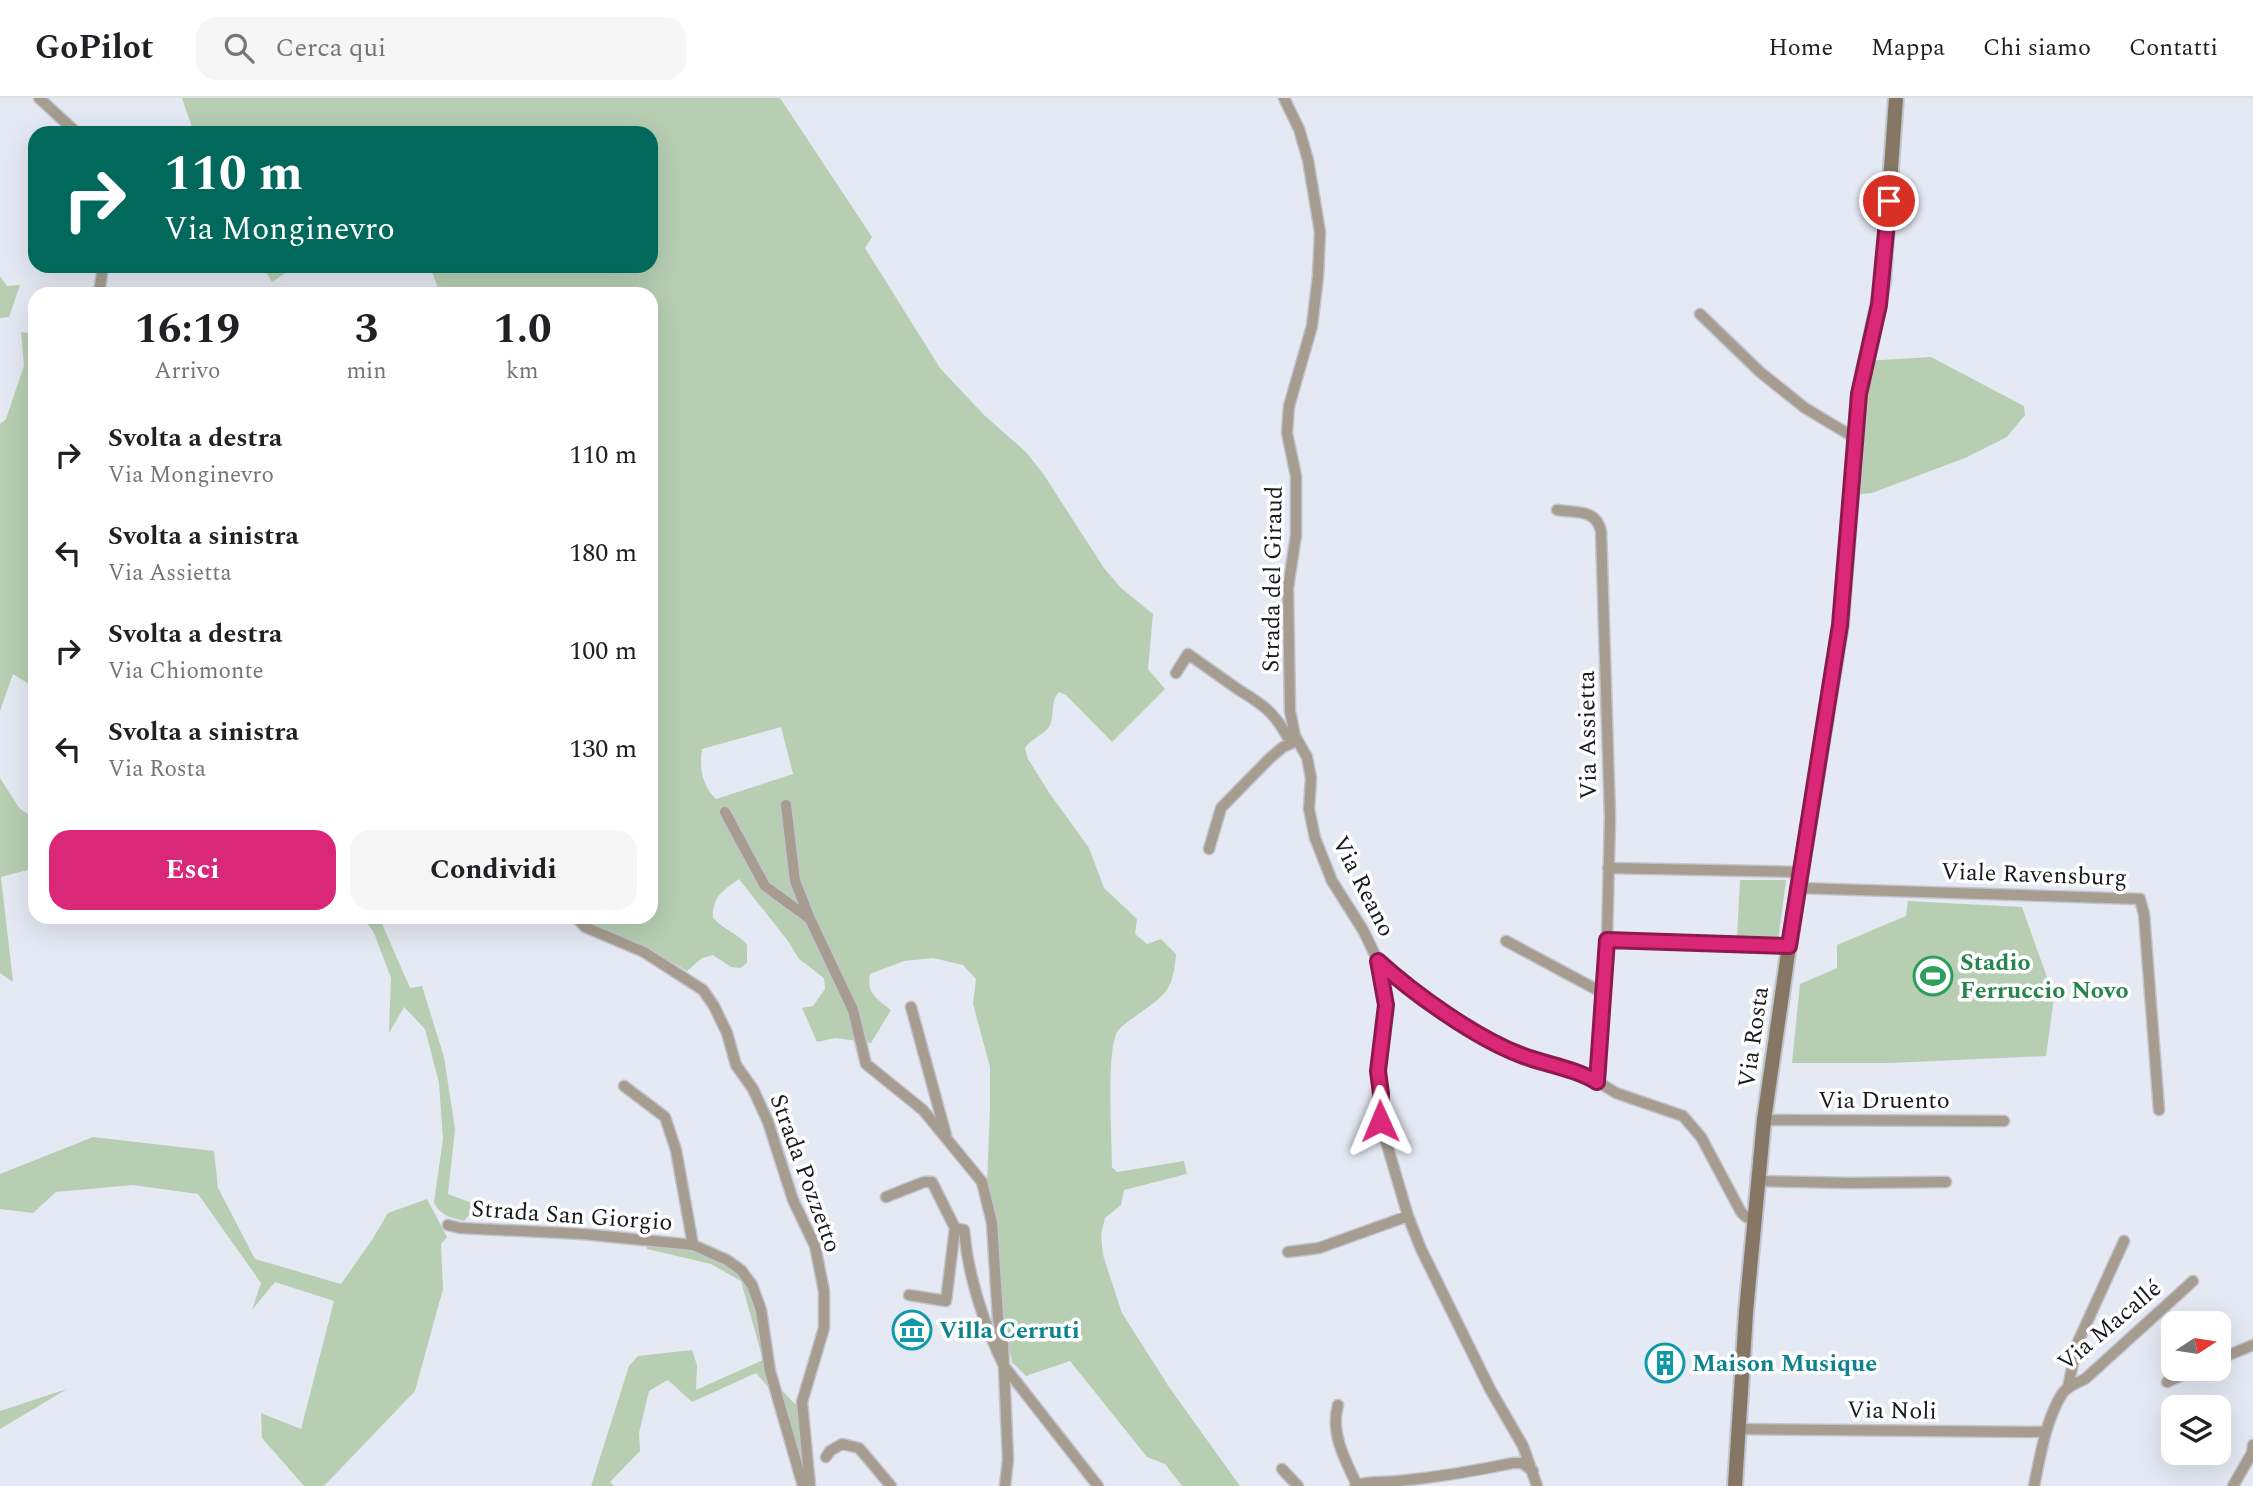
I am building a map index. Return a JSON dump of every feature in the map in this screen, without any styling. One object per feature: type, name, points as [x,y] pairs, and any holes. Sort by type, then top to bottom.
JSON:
[{"type":"street","points":[[39,98],[69,126]]},
{"type":"street","name":"Strada del Giraud","points":[[1284,98],[1299,129],[1308,160],[1320,232],[1312,326],[1289,406],[1287,433],[1296,476],[1296,535],[1288,588],[1290,711],[1296,738]]},
{"type":"street","name":"Via Rosta","points":[[1735,1486],[1754,1219],[1764,1120],[1842,614],[1861,378],[1874,331],[1882,282],[1896,98]]},
{"type":"street","points":[[1700,314],[1760,372],[1805,408],[1855,438]]},
{"type":"street","name":"Via Assietta","points":[[1557,510],[1591,514],[1599,520],[1601,531],[1608,733],[1608,868],[1607,940],[1597,1082]]},
{"type":"street","name":"Via Reano","points":[[1176,673],[1188,654],[1242,692],[1258,699],[1278,720],[1287,736],[1296,738],[1307,757],[1311,778],[1310,809],[1315,838],[1332,881],[1363,930],[1378,961],[1386,1005],[1378,1071],[1380,1121],[1408,1216],[1420,1249],[1490,1389],[1523,1446],[1537,1486]]},
{"type":"street","points":[[1209,849],[1221,807],[1270,758],[1296,738]]},
{"type":"street","points":[[786,805],[795,881],[853,1010],[866,1064],[922,1110],[982,1182],[992,1223],[1004,1366],[1008,1460],[1005,1486]]},
{"type":"street","points":[[725,812],[765,886],[810,919]]},
{"type":"street","points":[[1608,868],[1801,872]]},
{"type":"street","name":"Viale Ravensburg","points":[[1798,888],[2140,899],[2144,914],[2159,1110]]},
{"type":"street","name":"Strada Pozzetto","points":[[582,924],[644,952],[703,990],[715,1006],[727,1033],[736,1065],[753,1089],[768,1122],[793,1200],[815,1247],[824,1291],[824,1328],[802,1402],[810,1486]]},
{"type":"street","points":[[1607,940],[1789,946]]},
{"type":"street","points":[[1506,941],[1603,993]]},
{"type":"street","points":[[1378,961],[1400,981],[1488,1039],[1522,1055],[1585,1074],[1616,1093],[1674,1112],[1690,1122],[1701,1137],[1741,1212],[1754,1219]]},
{"type":"street","points":[[911,1007],[947,1139]]},
{"type":"street","name":"Strada San Giorgio","points":[[624,1086],[665,1116],[676,1150],[693,1245]]},
{"type":"street","name":"Via Druento","points":[[1764,1120],[2004,1121]]},
{"type":"street","points":[[1758,1181],[1946,1182]]},
{"type":"street","points":[[886,1197],[924,1182],[932,1182],[955,1228],[946,1301],[909,1295]]},
{"type":"street","points":[[1288,1252],[1318,1248],[1408,1216]]},
{"type":"street","name":"Strada San Giorgio","points":[[448,1225],[460,1228],[624,1237],[693,1245],[727,1260],[741,1270],[752,1285],[761,1310],[770,1371],[803,1486]]},
{"type":"street","points":[[955,1228],[964,1230],[966,1260],[1004,1366],[1098,1486]]},
{"type":"street","points":[[2068,1387],[2077,1344],[2124,1241]]},
{"type":"street","name":"Via Macallé","points":[[2034,1486],[2046,1432],[2062,1393],[2085,1379],[2193,1281]]},
{"type":"street","points":[[2231,1354],[2253,1345]]},
{"type":"street","points":[[1338,1405],[1334,1420],[1338,1438],[1356,1486],[1460,1475],[1513,1463],[1521,1463],[1533,1472]]},
{"type":"street","name":"Via Noli","points":[[1738,1429],[2046,1432]]},
{"type":"street","points":[[827,1457],[830,1451],[842,1444],[859,1448],[891,1486]]},
{"type":"street","points":[[2233,1486],[2252,1453],[2253,1445]]},
{"type":"street","points":[[1282,1469],[1298,1486]]},
{"type":"green space","points":[[182,98],[780,98],[872,237],[865,248],[940,368],[984,415],[1026,452],[1044,475],[1104,568],[1121,588],[1153,614],[1148,669],[1165,689],[1112,742],[1066,695],[1059,692],[1054,699],[1050,725],[1025,748],[1028,759],[1050,794],[1089,848],[1104,888],[1137,919],[1135,934],[1147,944],[1161,939],[1176,954],[1172,978],[1165,993],[1117,1032],[1111,1077],[1112,1167],[1117,1172],[1184,1161],[1187,1174],[1124,1190],[1121,1205],[1105,1218],[1101,1234],[1103,1255],[1122,1313],[1169,1387],[1240,1486],[1182,1486],[1165,1464],[1147,1457],[1070,1361],[1026,1376],[1012,1362],[1004,1321],[996,1231],[987,1184],[990,1067],[973,1004],[976,979],[963,965],[933,958],[904,961],[870,974],[871,991],[891,1010],[871,1043],[836,1038],[817,1042],[802,1008],[813,1006],[825,989],[824,978],[799,959],[739,879],[717,899],[713,918],[747,945],[747,963],[740,968],[731,967],[713,955],[702,958],[687,971],[647,948],[589,924],[658,924],[658,287],[438,287],[432,273],[658,273],[658,126],[192,126]],"holes":[[[781,727],[793,774],[716,799],[707,788],[703,776],[702,749]]]},
{"type":"green space","points":[[266,273],[286,273],[272,282]]},
{"type":"green space","points":[[0,276],[7,286],[20,285],[9,317],[0,318]]},
{"type":"green space","points":[[21,332],[28,333],[28,684],[13,674],[0,711],[0,424],[6,419],[24,366]]},
{"type":"green space","points":[[1931,357],[2024,406],[2025,415],[2007,437],[1965,458],[1872,493],[1851,495],[1865,361]]},
{"type":"green space","points":[[0,778],[20,809],[28,814],[28,870],[1,877],[13,982],[0,973]]},
{"type":"green space","points":[[1740,880],[1786,880],[1778,941],[1737,938]]},
{"type":"green space","name":"Stadio Ferruccio Novo","points":[[1908,901],[2022,907],[2054,997],[2046,1056],[1890,1063],[1792,1063],[1800,984],[1837,968],[1837,945],[1906,916]]},
{"type":"green space","points":[[368,924],[382,924],[410,988],[422,986],[444,1057],[455,1129],[448,1194],[477,1205],[464,1221],[442,1213],[434,1202],[443,1139],[439,1083],[425,1029],[404,1007],[389,1033],[391,978],[374,933]]},
{"type":"green space","points":[[93,1137],[214,1151],[218,1188],[255,1259],[341,1284],[388,1213],[427,1199],[447,1237],[441,1244],[443,1289],[415,1391],[324,1486],[304,1486],[262,1438],[261,1413],[301,1429],[334,1301],[275,1282],[252,1310],[261,1283],[198,1194],[133,1185],[56,1192],[33,1213],[0,1209],[0,1174]]},
{"type":"green space","points":[[647,1244],[705,1254],[737,1270],[752,1296],[769,1377],[798,1407],[804,1486],[797,1486],[768,1387],[756,1373],[692,1402],[668,1380],[649,1391],[639,1433],[640,1451],[610,1482],[614,1486],[591,1486],[629,1366],[638,1356],[692,1350],[697,1365],[696,1390],[763,1360],[741,1281],[711,1264],[647,1249]]},
{"type":"green space","points":[[67,1389],[0,1429],[0,1411]]},
{"type":"place","name":"Stadio Ferruccio Novo","points":[[1933,976]]},
{"type":"place","name":"Villa Cerruti","points":[[912,1330]]},
{"type":"place","name":"Maison Musique","points":[[1665,1363]]},
{"type":"route","points":[[1380,1121],[1378,1071],[1386,1005],[1378,961],[1418,994],[1488,1039],[1522,1055],[1585,1074],[1597,1082],[1607,940],[1789,946],[1840,625],[1859,394],[1879,305],[1889,201]]}]
